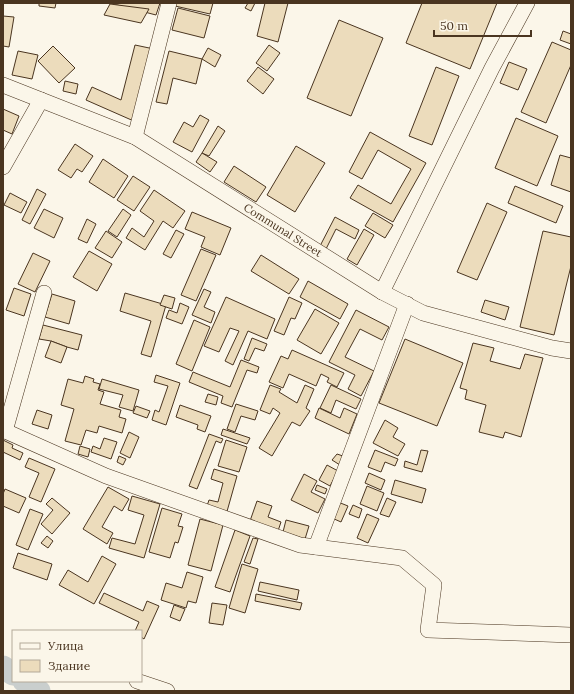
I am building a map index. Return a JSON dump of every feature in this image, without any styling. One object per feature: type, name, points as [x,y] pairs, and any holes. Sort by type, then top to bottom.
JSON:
[{"type":"street","points":[[135,138],[169,3]]},
{"type":"street","points":[[382,292],[492,68],[527,3]]},
{"type":"street","name":"Communal Street","points":[[3,85],[135,138],[382,292],[423,313],[552,348],[571,351]]},
{"type":"street","points":[[3,167],[41,100]]},
{"type":"street","points":[[44,293],[4,430],[106,476],[300,545],[402,558],[434,585],[428,630],[571,635]]},
{"type":"street","points":[[316,547],[407,304]]},
{"type":"street","points":[[140,682],[167,691]]},
{"type":"building","points":[[39,3],[56,3],[55,8],[39,6]]},
{"type":"building","points":[[110,3],[160,3],[156,15]]},
{"type":"building","points":[[176,3],[213,3],[210,14],[175,6]]},
{"type":"building","points":[[248,3],[255,3],[251,11],[245,8]]},
{"type":"building","points":[[265,3],[288,3],[278,42],[257,36]]},
{"type":"building","points":[[422,3],[497,3],[470,69],[406,43]]},
{"type":"building","points":[[110,4],[149,9],[141,23],[104,15]]},
{"type":"building","points":[[178,8],[210,16],[204,38],[172,30]]},
{"type":"building","points":[[3,16],[14,17],[9,47],[3,46]]},
{"type":"building","points":[[339,20],[383,38],[351,116],[307,98]]},
{"type":"building","points":[[563,31],[571,34],[571,44],[560,40]]},
{"type":"building","points":[[552,42],[571,50],[571,65],[546,123],[521,112]]},
{"type":"building","points":[[135,45],[154,49],[136,122],[86,100],[92,87],[121,100]]},
{"type":"building","points":[[269,45],[280,53],[267,71],[256,63]]},
{"type":"building","points":[[53,46],[75,68],[59,83],[38,61]]},
{"type":"building","points":[[208,48],[221,55],[215,67],[202,59]]},
{"type":"building","points":[[18,51],[38,55],[32,79],[12,75]]},
{"type":"building","points":[[169,51],[202,59],[196,84],[173,78],[167,104],[156,102]]},
{"type":"building","points":[[509,62],[527,69],[518,90],[500,83]]},
{"type":"building","points":[[258,67],[274,79],[263,94],[247,81]]},
{"type":"building","points":[[436,67],[459,76],[432,145],[409,136]]},
{"type":"building","points":[[65,81],[78,84],[76,94],[63,91]]},
{"type":"building","points":[[3,109],[19,116],[12,134],[3,130]]},
{"type":"building","points":[[200,115],[209,120],[192,152],[173,142],[184,122],[193,127]]},
{"type":"building","points":[[516,118],[558,136],[537,186],[495,168]]},
{"type":"building","points":[[218,126],[225,131],[209,156],[202,153]]},
{"type":"building","points":[[370,132],[426,163],[393,222],[350,198],[358,185],[391,204],[411,169],[378,150],[362,179],[349,172]]},
{"type":"building","points":[[75,144],[93,156],[82,172],[77,169],[71,178],[58,170]]},
{"type":"building","points":[[296,146],[325,163],[295,212],[267,195]]},
{"type":"building","points":[[202,153],[217,162],[210,172],[196,162]]},
{"type":"building","points":[[560,155],[571,158],[571,192],[551,185]]},
{"type":"building","points":[[103,159],[128,176],[114,198],[89,182]]},
{"type":"building","points":[[234,166],[266,187],[256,202],[224,182]]},
{"type":"building","points":[[133,176],[150,187],[134,211],[117,200]]},
{"type":"building","points":[[515,186],[563,206],[556,223],[508,203]]},
{"type":"building","points":[[37,189],[46,194],[30,224],[22,220]]},
{"type":"building","points":[[154,190],[185,211],[173,228],[163,221],[145,250],[126,238],[132,228],[144,237],[154,221],[140,211]]},
{"type":"building","points":[[10,193],[27,202],[21,213],[4,205]]},
{"type":"building","points":[[487,203],[507,212],[477,280],[457,272]]},
{"type":"building","points":[[44,209],[63,218],[54,238],[34,228]]},
{"type":"building","points":[[123,209],[131,215],[117,237],[108,231]]},
{"type":"building","points":[[192,212],[231,228],[220,255],[201,247],[205,237],[185,229]]},
{"type":"building","points":[[373,213],[393,225],[385,238],[365,226]]},
{"type":"building","points":[[335,217],[359,230],[355,239],[336,229],[326,249],[320,246]]},
{"type":"building","points":[[87,219],[96,224],[87,243],[78,239]]},
{"type":"building","points":[[364,229],[374,235],[357,265],[347,259]]},
{"type":"building","points":[[176,230],[184,234],[171,258],[163,254]]},
{"type":"building","points":[[106,231],[122,242],[112,258],[95,248]]},
{"type":"building","points":[[543,231],[571,237],[571,266],[554,335],[520,327]]},
{"type":"building","points":[[201,249],[216,255],[196,301],[181,295]]},
{"type":"building","points":[[89,251],[112,264],[97,291],[73,277]]},
{"type":"building","points":[[33,253],[50,261],[35,292],[18,284]]},
{"type":"building","points":[[261,255],[299,279],[289,294],[251,271]]},
{"type":"building","points":[[308,281],[348,304],[340,319],[300,297]]},
{"type":"building","points":[[14,288],[31,294],[24,316],[6,310]]},
{"type":"building","points":[[204,289],[211,292],[204,307],[215,312],[211,323],[192,315]]},
{"type":"building","points":[[125,293],[166,305],[151,357],[141,354],[151,321],[120,311]]},
{"type":"building","points":[[52,294],[75,301],[69,324],[45,317]]},
{"type":"building","points":[[164,295],[175,298],[172,309],[160,305]]},
{"type":"building","points":[[226,297],[275,319],[267,339],[248,331],[233,365],[225,361],[239,331],[230,328],[219,352],[204,346]]},
{"type":"building","points":[[289,297],[302,303],[295,319],[291,318],[284,335],[274,331]]},
{"type":"building","points":[[485,300],[509,307],[505,320],[481,312]]},
{"type":"building","points":[[180,303],[189,307],[182,324],[166,318],[169,310],[177,313]]},
{"type":"building","points":[[315,309],[339,323],[321,354],[297,340]]},
{"type":"building","points":[[356,310],[389,327],[382,340],[360,329],[345,357],[374,371],[361,396],[348,389],[355,375],[329,362]]},
{"type":"building","points":[[194,320],[210,327],[192,371],[176,364]]},
{"type":"building","points":[[43,325],[82,335],[78,350],[51,341],[39,339]]},
{"type":"building","points":[[252,338],[267,344],[264,351],[255,348],[249,361],[244,359]]},
{"type":"building","points":[[405,339],[463,363],[437,426],[379,403]]},
{"type":"building","points":[[51,341],[67,347],[61,363],[45,357]]},
{"type":"building","points":[[473,343],[494,348],[490,361],[520,369],[525,354],[543,358],[521,437],[505,432],[503,438],[479,432],[486,405],[465,399],[467,390],[460,388]]},
{"type":"building","points":[[292,350],[344,373],[337,387],[327,382],[329,378],[321,374],[316,386],[289,374],[283,388],[269,382],[281,356],[288,359]]},
{"type":"building","points":[[241,360],[259,367],[257,373],[247,370],[232,407],[221,403],[223,396],[189,382],[193,372],[230,387]]},
{"type":"building","points":[[156,375],[180,383],[166,425],[152,420],[155,410],[159,412],[168,386],[154,382]]},
{"type":"building","points":[[85,376],[94,379],[93,382],[100,384],[98,390],[104,392],[100,404],[121,410],[119,417],[126,419],[122,433],[99,426],[97,433],[86,430],[81,445],[65,441],[74,409],[61,405],[68,379],[83,383]]},
{"type":"building","points":[[102,379],[139,390],[133,411],[119,407],[123,395],[99,389]]},
{"type":"building","points":[[270,385],[281,389],[279,392],[297,403],[305,385],[314,389],[306,408],[310,411],[300,426],[292,422],[272,456],[259,448],[280,413],[273,408],[270,414],[260,410]]},
{"type":"building","points":[[331,385],[361,399],[356,409],[336,400],[331,413],[320,408]]},
{"type":"building","points":[[208,394],[218,397],[216,405],[205,402]]},
{"type":"building","points":[[236,404],[258,411],[255,420],[241,416],[235,432],[227,429]]},
{"type":"building","points":[[180,405],[211,416],[205,432],[197,429],[198,425],[176,417]]},
{"type":"building","points":[[136,406],[150,411],[147,418],[133,413]]},
{"type":"building","points":[[319,408],[340,418],[344,408],[357,414],[349,434],[315,418]]},
{"type":"building","points":[[37,410],[52,415],[48,429],[32,424]]},
{"type":"building","points":[[385,420],[398,428],[393,437],[405,444],[398,456],[373,443]]},
{"type":"building","points":[[223,429],[250,438],[247,444],[221,435]]},
{"type":"building","points":[[129,432],[139,437],[130,458],[120,453]]},
{"type":"building","points":[[209,434],[223,439],[221,443],[216,441],[197,489],[189,486]]},
{"type":"building","points":[[104,438],[117,442],[111,459],[91,452],[93,446],[100,449]]},
{"type":"building","points":[[3,440],[13,445],[12,448],[23,453],[20,460],[3,452]]},
{"type":"building","points":[[226,440],[247,447],[239,472],[218,466]]},
{"type":"building","points":[[80,446],[90,449],[88,457],[78,454]]},
{"type":"building","points":[[375,450],[398,459],[395,466],[385,462],[381,472],[368,467]]},
{"type":"building","points":[[421,450],[428,451],[422,472],[404,467],[405,461],[417,465]]},
{"type":"building","points":[[337,454],[343,456],[340,465],[332,460]]},
{"type":"building","points":[[119,456],[126,459],[123,465],[117,462]]},
{"type":"building","points":[[29,458],[55,469],[41,502],[29,497],[39,473],[25,467]]},
{"type":"building","points":[[327,465],[338,471],[330,486],[319,480]]},
{"type":"building","points":[[214,469],[237,476],[226,515],[206,509],[209,500],[218,502],[223,483],[211,479]]},
{"type":"building","points":[[369,473],[385,480],[381,490],[365,483]]},
{"type":"building","points":[[304,474],[317,481],[311,492],[325,499],[318,513],[291,500]]},
{"type":"building","points":[[395,480],[426,489],[422,503],[391,494]]},
{"type":"building","points":[[317,485],[327,489],[325,494],[315,490]]},
{"type":"building","points":[[367,486],[384,493],[377,511],[360,504]]},
{"type":"building","points":[[108,487],[129,499],[122,511],[114,506],[102,527],[113,533],[107,544],[83,529]]},
{"type":"building","points":[[5,489],[26,498],[19,513],[3,506],[3,494]]},
{"type":"building","points":[[132,496],[160,504],[144,558],[109,548],[112,538],[135,544],[144,515],[128,510]]},
{"type":"building","points":[[52,498],[70,513],[52,534],[41,524],[53,510],[46,504]]},
{"type":"building","points":[[387,498],[396,502],[389,517],[380,514]]},
{"type":"building","points":[[257,501],[272,506],[268,517],[281,522],[278,531],[250,521]]},
{"type":"building","points":[[338,502],[348,506],[341,522],[332,518]]},
{"type":"building","points":[[353,505],[362,509],[359,518],[349,514]]},
{"type":"building","points":[[162,508],[182,514],[178,526],[183,527],[178,543],[175,542],[170,558],[149,552]]},
{"type":"building","points":[[30,509],[43,514],[28,550],[16,545]]},
{"type":"building","points":[[367,514],[379,519],[368,543],[357,538]]},
{"type":"building","points":[[200,519],[223,525],[211,571],[188,565]]},
{"type":"building","points":[[286,520],[309,526],[305,539],[283,532]]},
{"type":"building","points":[[235,530],[250,536],[230,592],[215,587]]},
{"type":"building","points":[[47,536],[53,541],[48,548],[41,543]]},
{"type":"building","points":[[253,538],[258,539],[250,564],[244,562]]},
{"type":"building","points":[[18,553],[52,564],[47,580],[13,568]]},
{"type":"building","points":[[102,556],[116,564],[94,604],[59,585],[68,570],[88,582]]},
{"type":"building","points":[[242,564],[258,569],[245,613],[229,608]]},
{"type":"building","points":[[187,572],[203,577],[196,603],[188,601],[186,608],[161,600],[166,583],[182,588]]},
{"type":"building","points":[[260,582],[299,590],[297,600],[258,591]]},
{"type":"building","points":[[104,593],[143,611],[147,601],[159,606],[144,639],[142,638],[142,630],[135,630],[139,622],[99,603]]},
{"type":"building","points":[[256,594],[302,603],[300,610],[255,601]]},
{"type":"building","points":[[212,603],[227,605],[223,625],[209,623]]},
{"type":"building","points":[[174,605],[185,609],[180,621],[170,617]]},
{"type":"waterway","points":[[3,667],[12,673]]},
{"type":"waterway","points":[[26,682],[39,691]]}]
